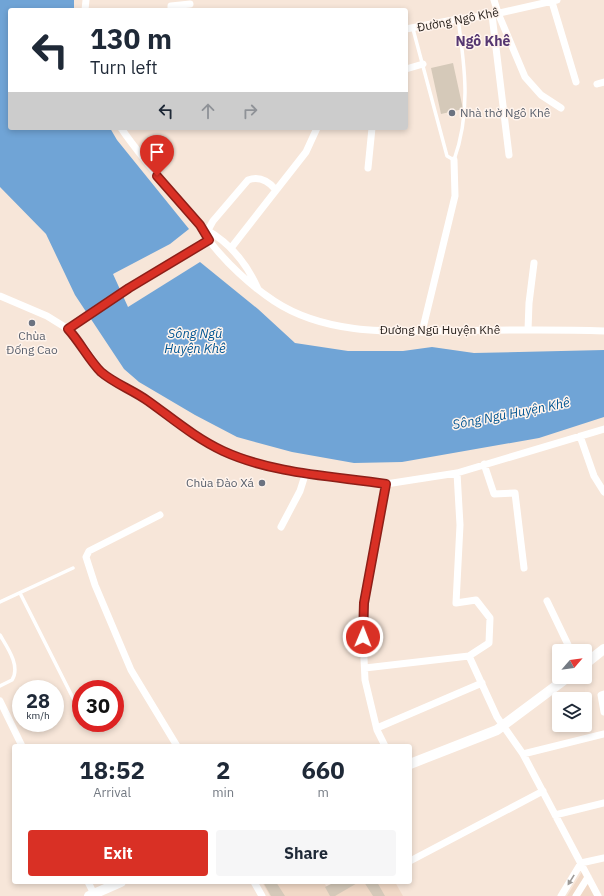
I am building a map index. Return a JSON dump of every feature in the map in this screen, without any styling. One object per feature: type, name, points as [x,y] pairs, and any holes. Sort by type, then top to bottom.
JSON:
[{"type":"street","points":[[494,0],[509,155]]},
{"type":"street","points":[[554,1],[576,82]]},
{"type":"street","name":"Đường Ngô Khê","points":[[410,29],[458,19],[495,14],[554,1]]},
{"type":"street","points":[[171,8],[171,6],[190,4]]},
{"type":"street","points":[[495,14],[526,77],[541,95],[561,108]]},
{"type":"street","points":[[408,68],[423,64]]},
{"type":"street","name":"Đường Ngũ Huyện Khê","points":[[122,130],[166,187],[200,225],[209,240],[245,279],[274,302],[325,323],[384,332],[528,330],[604,331]]},
{"type":"street","points":[[231,248],[275,189],[306,152],[316,130]]},
{"type":"street","points":[[368,168],[372,130]]},
{"type":"street","points":[[422,332],[455,196],[454,160]]},
{"type":"street","points":[[208,230],[213,221],[248,180],[262,179],[275,189]]},
{"type":"street","points":[[200,225],[215,233],[231,248],[253,278],[258,289]]},
{"type":"street","points":[[71,327],[129,288],[209,240]]},
{"type":"street","points":[[528,330],[529,303],[534,263]]},
{"type":"street","points":[[0,296],[71,327],[102,372],[135,392],[198,438],[223,452],[255,463],[386,484],[457,473],[604,429]]},
{"type":"street","points":[[580,436],[594,476],[604,492]]},
{"type":"street","points":[[484,464],[494,494],[515,493],[524,568]]},
{"type":"street","points":[[281,527],[300,492],[306,472]]},
{"type":"street","points":[[365,668],[469,656],[489,643],[490,618],[476,600],[456,603],[460,525],[457,473]]},
{"type":"street","points":[[384,744],[377,728],[366,680],[364,603],[386,484]]},
{"type":"street","points":[[160,515],[88,551],[86,557],[98,592],[131,670],[176,744]]},
{"type":"street","points":[[547,601],[568,644]]},
{"type":"street","points":[[592,658],[604,648]]},
{"type":"street","points":[[469,656],[497,717],[523,754],[582,863],[598,896]]},
{"type":"street","points":[[377,728],[482,683]]},
{"type":"street","points":[[412,763],[504,726],[559,684]]},
{"type":"street","points":[[604,694],[601,695],[604,712]]},
{"type":"street","points":[[0,701],[21,744]]},
{"type":"street","points":[[523,754],[604,734]]},
{"type":"street","points":[[412,860],[543,791]]},
{"type":"street","points":[[555,814],[604,802]]},
{"type":"street","points":[[561,896],[582,863],[604,858]]},
{"type":"street","points":[[576,896],[588,877]]},
{"type":"street","points":[[88,884],[91,895],[116,884]]},
{"type":"street","points":[[255,884],[262,896]]},
{"type":"lane","points":[[410,29],[423,64],[447,156],[454,160],[463,135],[466,74],[458,19]]},
{"type":"lane","points":[[0,602],[73,568]]},
{"type":"lane","points":[[20,593],[72,696]]},
{"type":"lane","points":[[0,635],[11,655],[15,669],[12,680],[0,686]]},
{"type":"shaded area","points":[[585,867],[600,896],[567,896]]},
{"type":"shaded area","points":[[263,884],[325,884],[327,888],[335,884],[396,884],[403,896],[270,896]]},
{"type":"water","name":"Sông Ngũ Huyện Khê","points":[[0,0],[74,0],[74,8],[8,8],[8,130],[111,130],[117,140],[189,229],[170,244],[113,274],[128,307],[200,262],[258,309],[295,343],[348,351],[403,351],[432,347],[474,353],[604,350],[604,417],[539,438],[402,462],[354,463],[292,452],[237,437],[195,415],[139,382],[124,369],[75,295],[46,234],[0,187]]},
{"type":"building","points":[[453,63],[463,109],[441,114],[431,68]]},
{"type":"building","points":[[264,884],[277,884],[285,896],[271,896]]},
{"type":"building","points":[[331,884],[356,884],[335,896],[330,896],[325,887]]},
{"type":"building","points":[[365,884],[378,884],[385,896],[373,896]]},
{"type":"place","name":"Nhà thờ Ngô Khê","points":[[452,113]]},
{"type":"place","name":"Chùa Đống Cao","points":[[32,323]]},
{"type":"place","name":"Chùa Đào Xá","points":[[262,483]]},
{"type":"district","name":"Ngô Khê","points":[[483,41]]},
{"type":"route","points":[[157,176],[200,225],[209,240],[129,288],[68,329],[81,343],[95,365],[112,380],[135,392],[198,438],[223,452],[255,463],[286,470],[386,484],[364,603],[363,637]]}]
